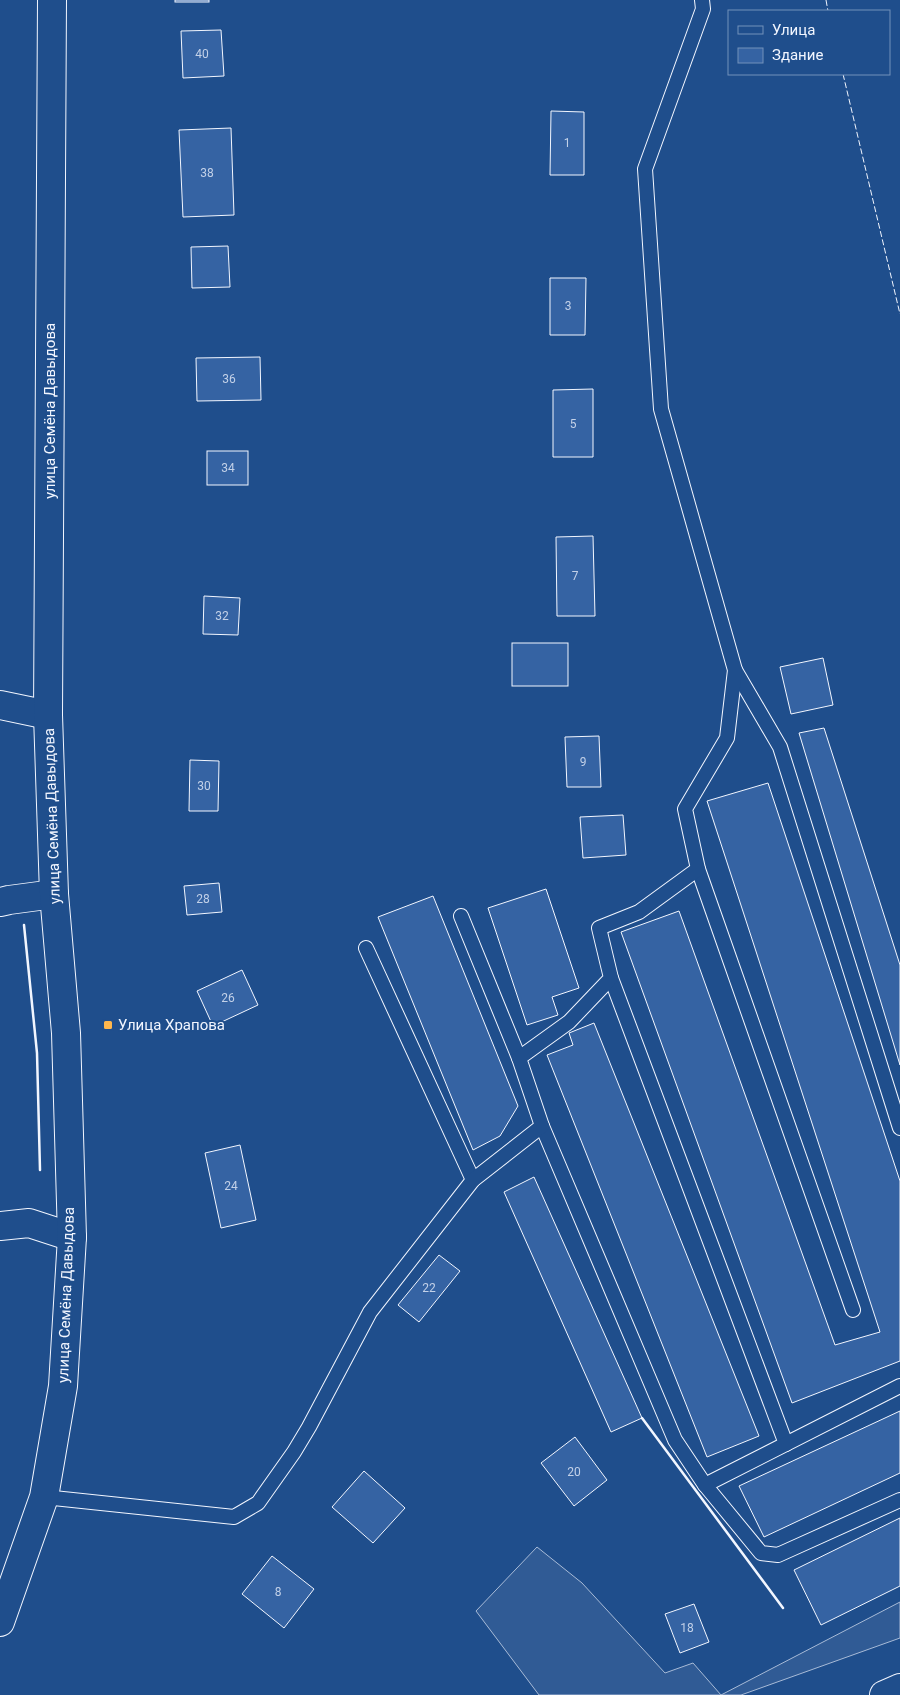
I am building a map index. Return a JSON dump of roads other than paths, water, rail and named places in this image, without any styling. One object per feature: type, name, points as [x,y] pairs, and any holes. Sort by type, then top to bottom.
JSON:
[{"type":"street","name":"улица Семёна Давыдова","points":[[0,1622],[44,1497],[63,1386],[72,1237],[66,1033],[54,894],[48,715],[52,0]]},
{"type":"street","points":[[0,705],[48,715]]},
{"type":"street","points":[[0,902],[54,894]]},
{"type":"street","points":[[0,1226],[29,1223],[72,1237]]},
{"type":"street","points":[[884,1695],[900,1688]]},
{"type":"lane","points":[[702,0],[703,9],[645,169],[661,409],[735,670],[780,747],[900,1128]]},
{"type":"lane","points":[[735,670],[727,738],[685,809],[698,869],[853,1310]]},
{"type":"lane","points":[[698,869],[639,912],[599,928],[611,978],[786,1444]]},
{"type":"lane","points":[[462,916],[519,1058],[542,1126],[675,1440],[705,1485],[761,1553],[778,1555],[900,1500]]},
{"type":"lane","points":[[366,948],[473,1180]]},
{"type":"lane","points":[[519,1058],[569,1022],[611,978]]},
{"type":"lane","points":[[44,1497],[234,1517],[258,1503],[309,1427],[370,1312],[473,1180],[542,1126]]},
{"type":"lane","points":[[705,1485],[900,1386]]},
{"type":"place","name":"Улица Храпова","points":[[108,1025]]}]
